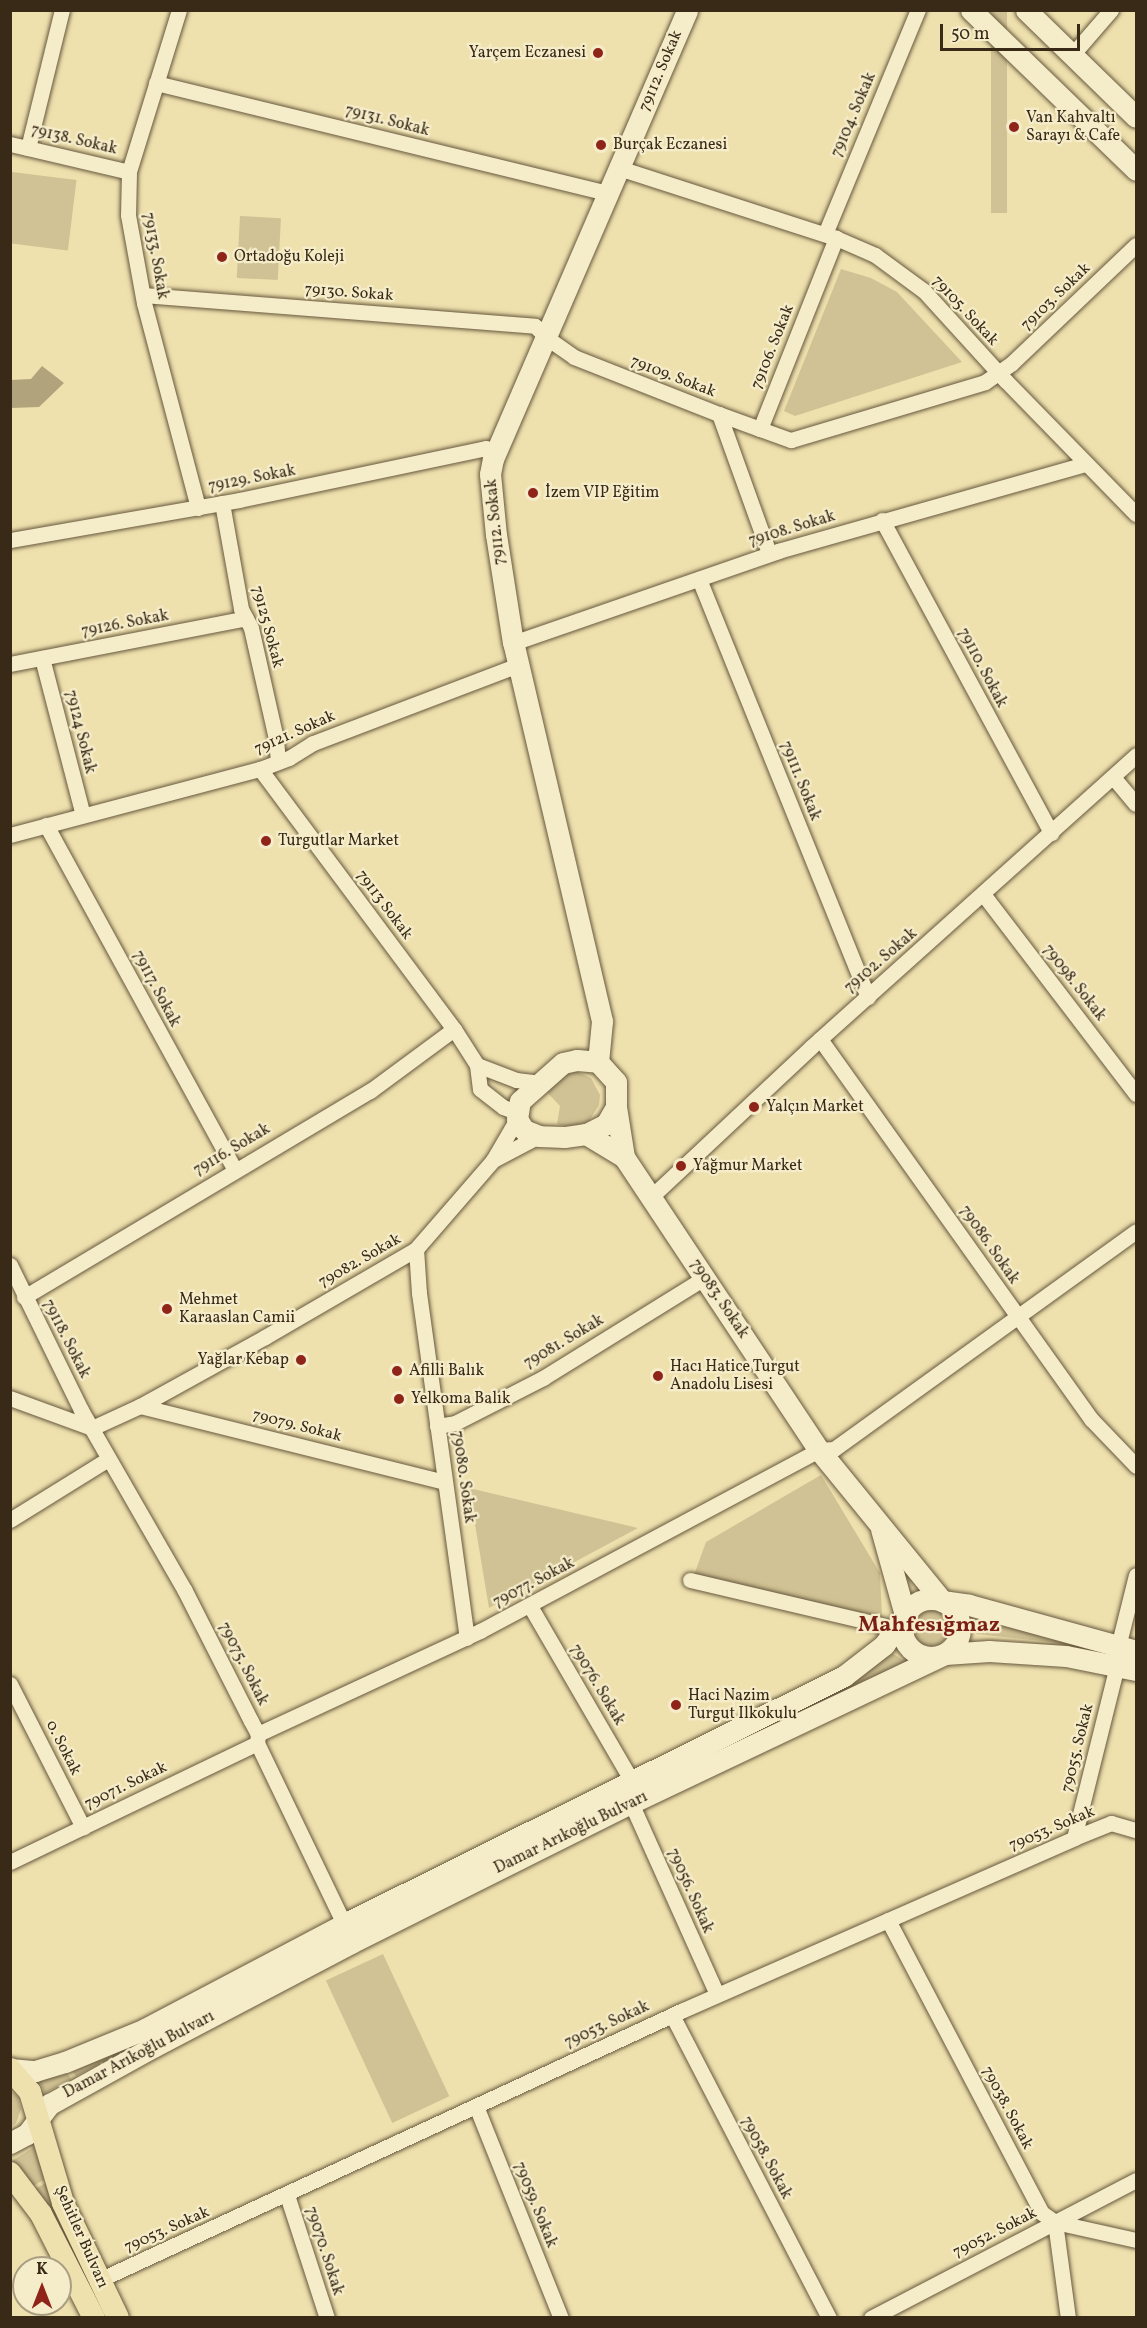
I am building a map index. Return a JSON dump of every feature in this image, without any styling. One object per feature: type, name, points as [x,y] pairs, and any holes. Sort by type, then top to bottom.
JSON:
[{"type":"main road","points":[[971,10],[1137,170]]},
{"type":"main road","points":[[1026,10],[1137,117]]},
{"type":"main road","name":"79112. Sokak","points":[[598,1062],[602,1021],[513,643],[496,535],[490,474],[493,459],[610,194],[684,11]]},
{"type":"main road","points":[[616,1107],[606,1124],[586,1134],[539,1136],[524,1130],[516,1116],[520,1101],[563,1063],[577,1060],[598,1062],[616,1082],[616,1107],[624,1157]]},
{"type":"main road","points":[[586,1134],[624,1157]]},
{"type":"main road","name":"79083. Sokak","points":[[624,1157],[819,1450],[880,1527],[911,1560],[942,1601]]},
{"type":"main road","points":[[880,1527],[905,1615],[902,1633],[910,1649],[927,1658],[945,1654],[957,1641],[960,1622],[950,1606],[942,1601]]},
{"type":"main road","points":[[905,1615],[910,1608],[925,1599],[969,1605],[1127,1658]]},
{"type":"main road","name":"Damar Arıkoğlu Bulvarı","points":[[11,2069],[35,2071],[145,2030],[344,1924],[844,1677],[884,1646],[905,1615]]},
{"type":"main road","name":"Damar Arıkoğlu Bulvarı","points":[[10,2143],[27,2133],[50,2104],[143,2052],[362,1938],[631,1803],[945,1654],[988,1651],[1127,1658]]},
{"type":"main road","name":"Şehitler Bulvarı","points":[[11,2069],[30,2092],[63,2203],[118,2318]]},
{"type":"main road","name":"Şehitler Bulvarı","points":[[10,2173],[41,2214],[93,2318]]},
{"type":"street","points":[[28,148],[62,10]]},
{"type":"street","name":"79133. Sokak","points":[[179,10],[129,172],[128,215],[143,295],[198,508]]},
{"type":"street","name":"79104. Sokak","points":[[830,236],[918,10]]},
{"type":"street","points":[[1072,55],[1111,10]]},
{"type":"street","name":"79131. Sokak","points":[[156,83],[610,194]]},
{"type":"street","name":"79138. Sokak","points":[[10,144],[129,172]]},
{"type":"street","name":"79105. Sokak","points":[[620,168],[830,236],[874,255],[924,291],[999,373],[1137,514]]},
{"type":"street","name":"79106. Sokak","points":[[760,429],[830,236]]},
{"type":"street","name":"79103. Sokak","points":[[760,429],[791,440],[980,384],[1012,363],[1137,245]]},
{"type":"street","name":"79130. Sokak","points":[[143,295],[535,326],[547,338]]},
{"type":"street","name":"79109. Sokak","points":[[547,338],[574,357],[719,414],[769,554]]},
{"type":"street","points":[[719,414],[760,429]]},
{"type":"street","name":"79129. Sokak","points":[[10,540],[222,504],[486,448],[493,459]]},
{"type":"street","name":"79108. Sokak","points":[[513,643],[769,554],[882,520],[1086,464]]},
{"type":"street","name":"79125 Sokak","points":[[222,504],[241,609],[251,628],[276,740],[278,760]]},
{"type":"street","name":"79110. Sokak","points":[[882,520],[1051,833]]},
{"type":"street","name":"79111. Sokak","points":[[699,579],[868,997]]},
{"type":"street","name":"79126. Sokak","points":[[10,664],[246,618]]},
{"type":"street","name":"79124 Sokak","points":[[42,658],[83,815]]},
{"type":"street","name":"79121. Sokak","points":[[10,835],[260,769],[278,760],[289,758],[313,743],[518,665]]},
{"type":"street","name":"79102. Sokak","points":[[652,1196],[820,1039],[1137,755]]},
{"type":"street","name":"79113 Sokak","points":[[260,769],[454,1029],[477,1065],[480,1089],[516,1116]]},
{"type":"street","points":[[1113,777],[1137,804]]},
{"type":"street","name":"79117. Sokak","points":[[46,825],[234,1169]]},
{"type":"street","name":"79098. Sokak","points":[[983,894],[1137,1094]]},
{"type":"street","name":"79116. Sokak","points":[[24,1297],[234,1169],[370,1091],[454,1029]]},
{"type":"street","name":"79086. Sokak","points":[[820,1039],[1091,1419],[1137,1466]]},
{"type":"street","points":[[477,1065],[516,1080],[539,1083]]},
{"type":"street","points":[[493,1160],[516,1116]]},
{"type":"street","points":[[493,1160],[539,1136]]},
{"type":"street","name":"79082. Sokak","points":[[92,1428],[140,1406],[265,1337],[416,1249],[493,1160]]},
{"type":"street","name":"79077. Sokak","points":[[257,1738],[530,1606],[819,1450],[837,1447],[1137,1231]]},
{"type":"street","name":"79080. Sokak","points":[[416,1249],[419,1293],[467,1638]]},
{"type":"street","name":"79118. Sokak","points":[[10,1265],[24,1297],[92,1428]]},
{"type":"street","name":"79081. Sokak","points":[[437,1426],[455,1423],[543,1378],[704,1278]]},
{"type":"street","points":[[10,1398],[92,1428]]},
{"type":"street","name":"79079. Sokak","points":[[140,1406],[445,1482]]},
{"type":"street","name":"79075. Sokak","points":[[92,1428],[184,1589],[344,1924]]},
{"type":"street","points":[[10,1521],[108,1459]]},
{"type":"street","name":"79055. Sokak","points":[[1074,1838],[1127,1658],[1137,1575]]},
{"type":"street","points":[[690,1580],[882,1625]]},
{"type":"street","name":"79076. Sokak","points":[[530,1606],[632,1781]]},
{"type":"street","name":"0. Sokak","points":[[10,1684],[83,1827]]},
{"type":"street","name":"79071. Sokak","points":[[10,1862],[257,1738]]},
{"type":"street","name":"79056. Sokak","points":[[631,1803],[717,1994]]},
{"type":"street","name":"79053. Sokak","points":[[99,2280],[287,2195],[717,1994],[1074,1838],[1110,1823],[1137,1830]]},
{"type":"street","name":"79038. Sokak","points":[[888,1920],[1042,2213],[1056,2222]]},
{"type":"street","name":"79058. Sokak","points":[[672,2015],[829,2318]]},
{"type":"street","name":"79059. Sokak","points":[[476,2106],[561,2318]]},
{"type":"street","name":"79052. Sokak","points":[[871,2318],[1137,2180]]},
{"type":"street","name":"79070. Sokak","points":[[287,2195],[327,2318]]},
{"type":"street","points":[[1068,2318],[1056,2222],[1137,2240]]},
{"type":"shaded area","points":[[991,11],[1007,11],[1007,213],[991,213]]},
{"type":"shaded area","points":[[12,172],[77,180],[68,250],[10,243]]},
{"type":"shaded area","points":[[240,216],[281,218],[278,280],[237,278]]},
{"type":"shaded area","points":[[841,269],[871,278],[897,292],[962,362],[795,416],[784,411]]},
{"type":"shaded area","points":[[42,366],[64,383],[39,407],[11,408],[11,380],[31,379]]},
{"type":"shaded area","points":[[573,1070],[591,1078],[600,1095],[599,1105],[589,1121],[572,1127],[557,1124],[560,1106],[544,1089],[548,1081]]},
{"type":"shaded area","points":[[821,1475],[880,1573],[882,1617],[694,1575],[706,1542]]},
{"type":"shaded area","points":[[469,1488],[638,1528],[489,1608]]},
{"type":"shaded area","points":[[931,1610],[944,1615],[949,1628],[944,1641],[931,1646],[918,1641],[913,1628],[918,1615]]},
{"type":"shaded area","points":[[970,1616],[1136,1661],[1069,1644],[976,1634]]},
{"type":"shaded area","points":[[892,1653],[906,1662],[353,1932],[76,2076],[73,2072],[575,1817],[840,1691]]},
{"type":"shaded area","points":[[383,1954],[449,2096],[392,2123],[326,1981]]},
{"type":"shaded area","points":[[68,2074],[71,2079],[45,2093],[39,2080]]},
{"type":"shaded area","points":[[10,2090],[17,2096],[21,2109],[16,2123],[11,2127]]},
{"type":"shaded area","points":[[34,2147],[45,2179],[33,2186],[12,2161]]},
{"type":"shaded area","points":[[46,2183],[107,2317],[102,2317],[35,2189]]},
{"type":"place","name":"Yarçem Eczanesi","points":[[598,53]]},
{"type":"place","name":"Van Kahvaltı Sarayı & Cafe","points":[[1014,127]]},
{"type":"place","name":"Burçak Eczanesi","points":[[601,145]]},
{"type":"place","name":"Ortadoğu Koleji","points":[[222,257]]},
{"type":"place","name":"İzem VIP Eğitim","points":[[533,493]]},
{"type":"place","name":"Turgutlar Market","points":[[266,841]]},
{"type":"place","name":"Yalçın Market","points":[[754,1107]]},
{"type":"place","name":"Yağmur Market","points":[[681,1166]]},
{"type":"place","name":"Mehmet Karaaslan Camii","points":[[167,1309]]},
{"type":"place","name":"Yağlar Kebap","points":[[301,1360]]},
{"type":"place","name":"Afilli Balık","points":[[397,1371]]},
{"type":"place","name":"Hacı Hatice Turgut Anadolu Lisesi","points":[[658,1376]]},
{"type":"place","name":"Yelkoma Balık","points":[[399,1399]]},
{"type":"place","name":"Haci Nazim Turgut Ilkokulu","points":[[676,1705]]},
{"type":"district","name":"Mahfesığmaz","points":[[929,1626]]}]
